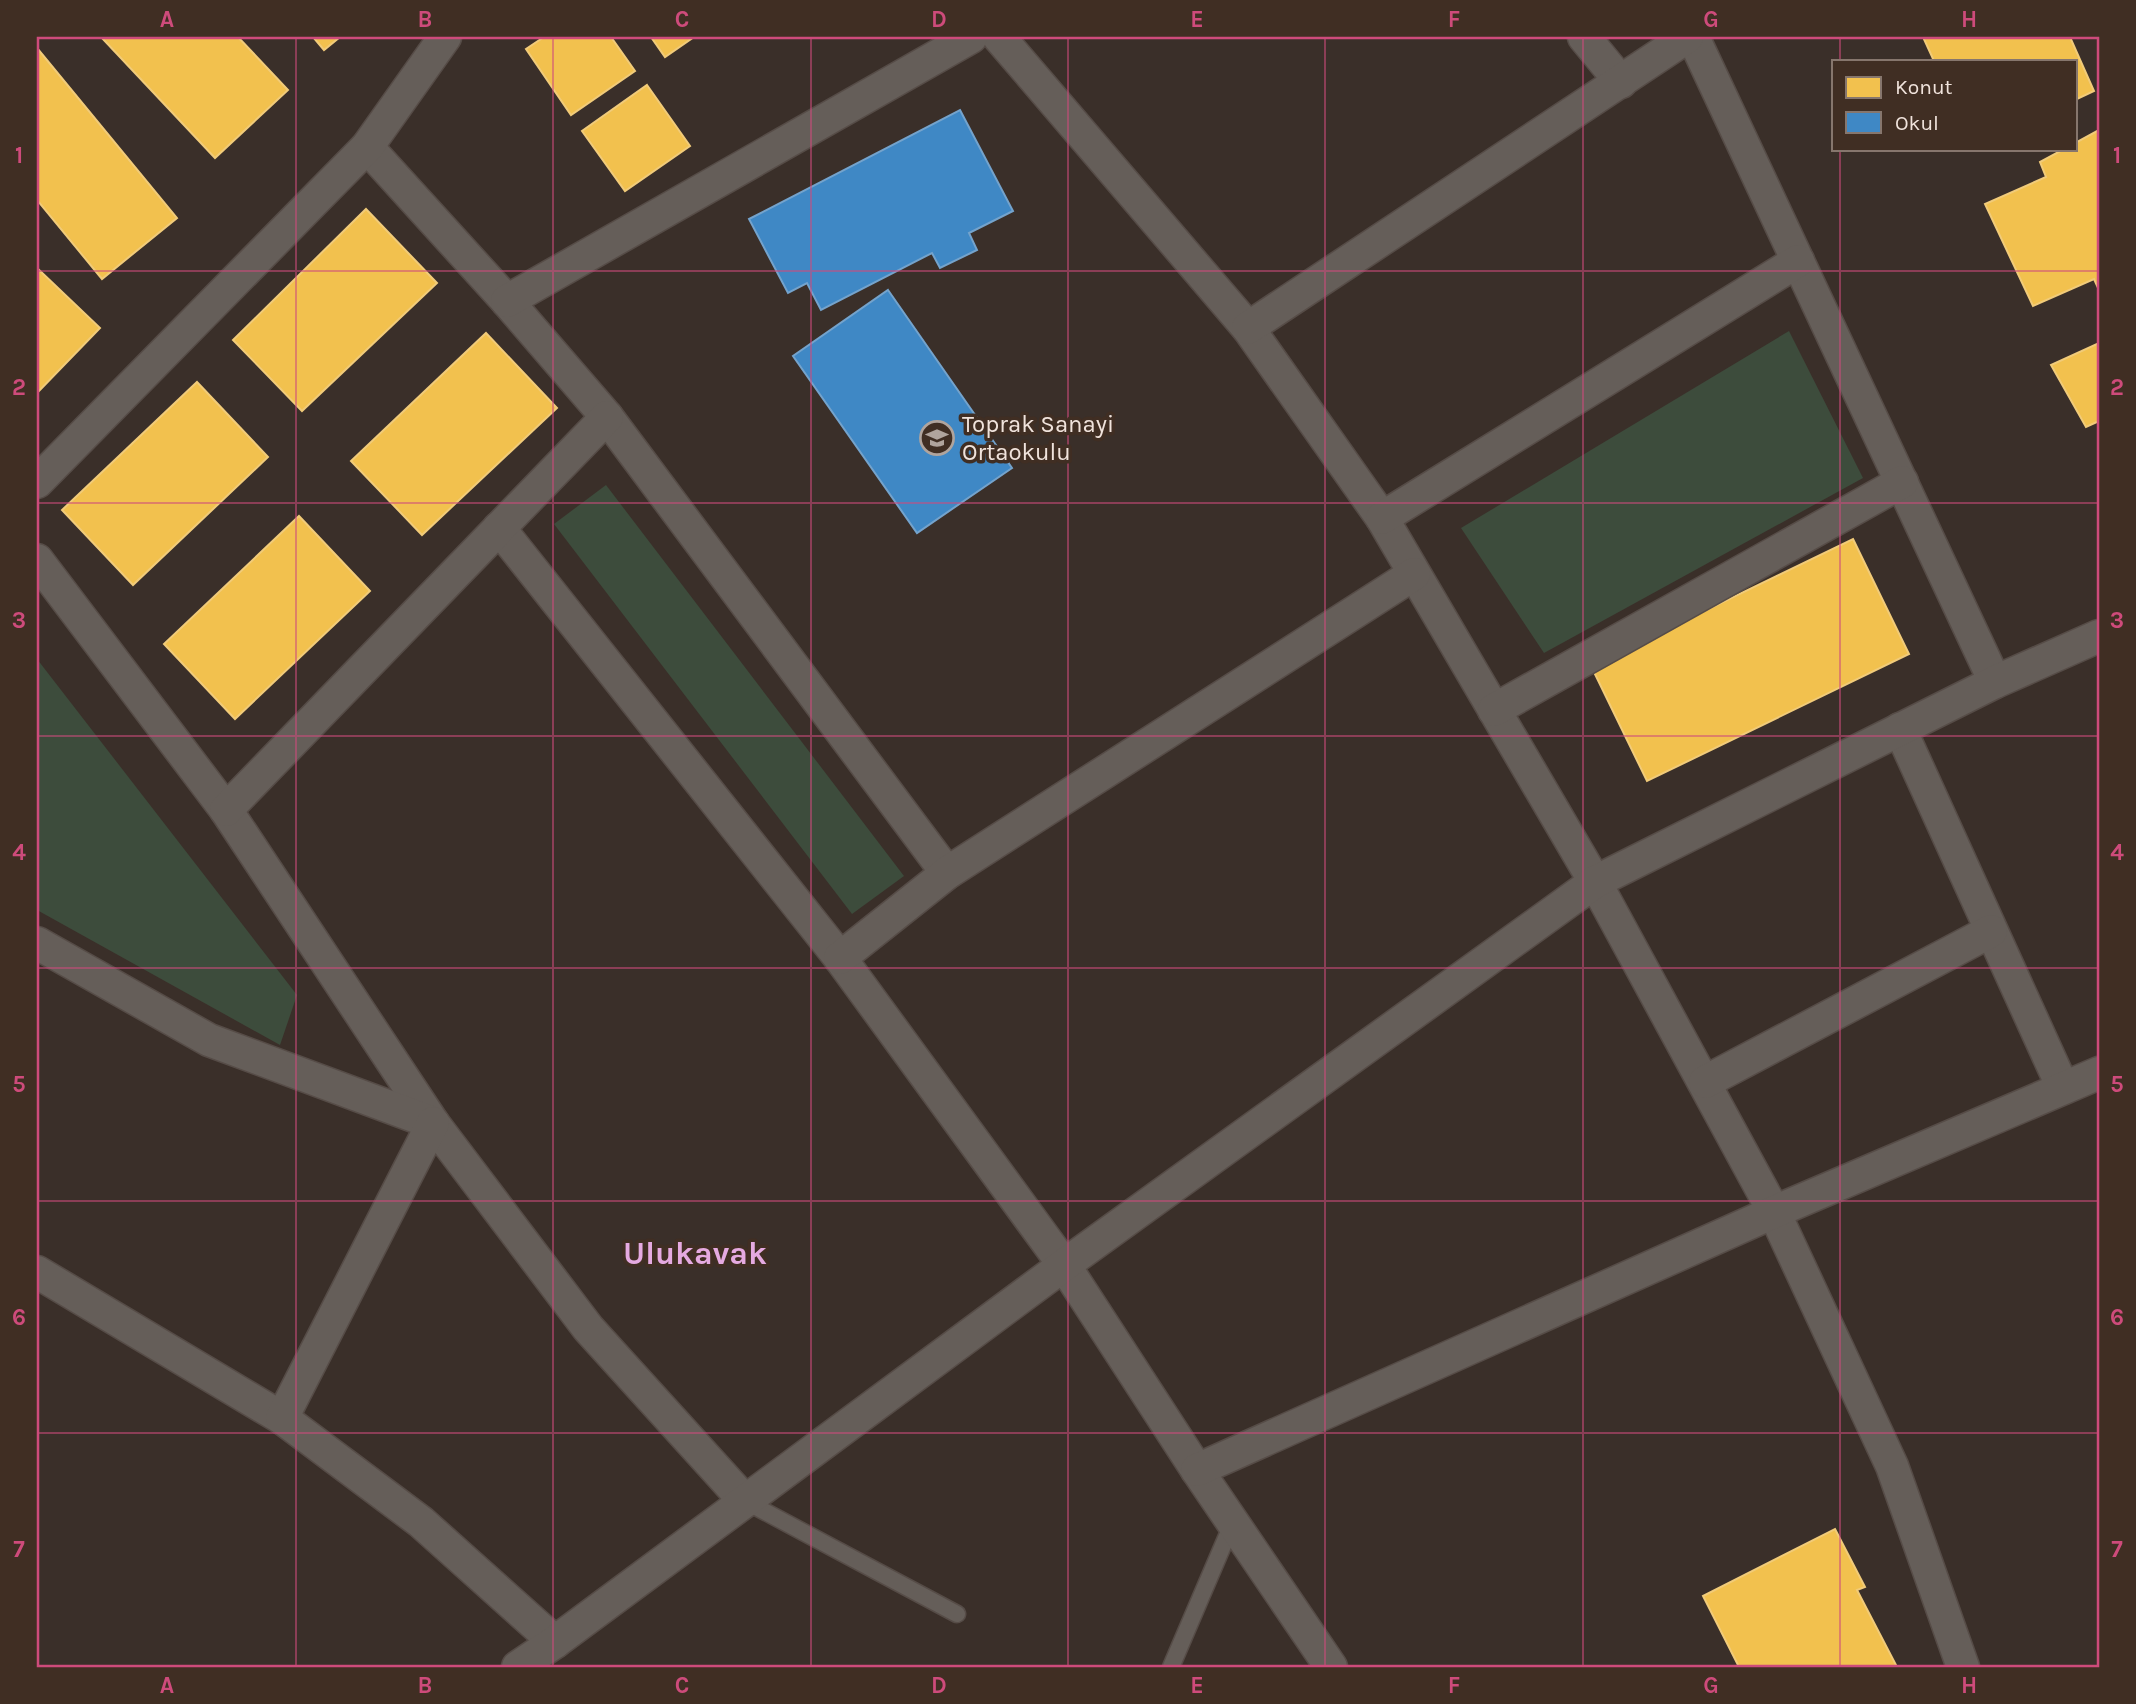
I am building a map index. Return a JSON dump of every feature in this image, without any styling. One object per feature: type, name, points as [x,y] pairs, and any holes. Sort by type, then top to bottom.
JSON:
[{"type":"street","points":[[37,482],[367,146],[444,37]]},
{"type":"street","points":[[507,301],[971,37]]},
{"type":"street","points":[[999,37],[1248,328],[1382,518],[1595,882],[1774,1212],[1892,1466],[1963,1667]]},
{"type":"street","points":[[1584,37],[1621,82]]},
{"type":"street","points":[[1248,328],[1687,37]]},
{"type":"street","points":[[1693,37],[1995,682]]},
{"type":"street","points":[[367,146],[607,417],[947,873]]},
{"type":"street","points":[[1382,518],[1798,261]]},
{"type":"street","points":[[226,810],[607,417]]},
{"type":"street","points":[[1494,710],[1902,482]]},
{"type":"street","points":[[499,528],[840,958],[1064,1265],[1331,1667]]},
{"type":"street","points":[[37,560],[226,810],[433,1123],[588,1328],[745,1501]]},
{"type":"street","points":[[840,958],[947,873],[1414,574]]},
{"type":"street","points":[[518,1667],[1064,1265],[1595,882],[1995,682],[2099,636]]},
{"type":"street","points":[[1900,729],[2063,1088]]},
{"type":"street","points":[[1705,1082],[1991,931]]},
{"type":"street","points":[[37,943],[209,1040],[433,1123]]},
{"type":"street","points":[[1198,1470],[1774,1212],[2099,1073]]},
{"type":"street","points":[[282,1418],[433,1123]]},
{"type":"street","points":[[37,1272],[282,1418],[421,1522],[555,1642]]},
{"type":"lane","points":[[745,1501],[957,1614]]},
{"type":"lane","points":[[1171,1667],[1233,1522]]},
{"type":"green space","points":[[1789,331],[1863,478],[1544,653],[1461,528]]},
{"type":"green space","points":[[606,485],[904,876],[852,914],[554,524]]},
{"type":"green space","points":[[37,659],[297,995],[280,1045],[37,910]]},
{"type":"building: Konut","points":[[101,37],[238,37],[288,90],[215,158]]},
{"type":"building: Konut","points":[[313,37],[340,37],[324,50]]},
{"type":"building: Konut","points":[[544,37],[611,37],[635,71],[571,115],[526,49]]},
{"type":"building: Konut","points":[[651,37],[694,37],[665,57]]},
{"type":"building: Konut","points":[[1923,37],[2070,37],[2094,91],[2076,100],[2076,60],[1934,60]]},
{"type":"building: Konut","points":[[37,48],[177,218],[102,279],[37,200]]},
{"type":"building: Konut","points":[[647,85],[690,146],[625,191],[582,131]]},
{"type":"building: Konut","points":[[2099,130],[2099,290],[2094,279],[2033,306],[1985,204],[2046,177],[2040,162],[2062,150],[2076,150],[2076,142]]},
{"type":"building: Konut","points":[[366,209],[437,283],[302,411],[233,340]]},
{"type":"building: Konut","points":[[37,268],[100,328],[37,393]]},
{"type":"building: Konut","points":[[486,333],[557,408],[422,535],[351,461]]},
{"type":"building: Konut","points":[[2099,343],[2099,421],[2086,427],[2051,365]]},
{"type":"building: Konut","points":[[197,382],[268,457],[133,585],[62,510]]},
{"type":"building: Konut","points":[[299,516],[370,591],[235,719],[164,644]]},
{"type":"building: Konut","points":[[1853,539],[1909,654],[1647,781],[1591,666]]},
{"type":"building: Konut","points":[[1835,1529],[1865,1587],[1857,1590],[1897,1667],[1739,1667],[1703,1596]]},
{"type":"building: Okul","points":[[960,110],[1013,211],[969,233],[977,250],[940,268],[932,253],[821,310],[807,283],[788,293],[749,219]]},
{"type":"building: Okul","points":[[888,290],[1012,468],[917,533],[793,356]]},
{"type":"place","name":"Toprak Sanayi Ortaokulu","points":[[937,438]]},
{"type":"district","name":"Ulukavak","points":[[695,1253]]}]
